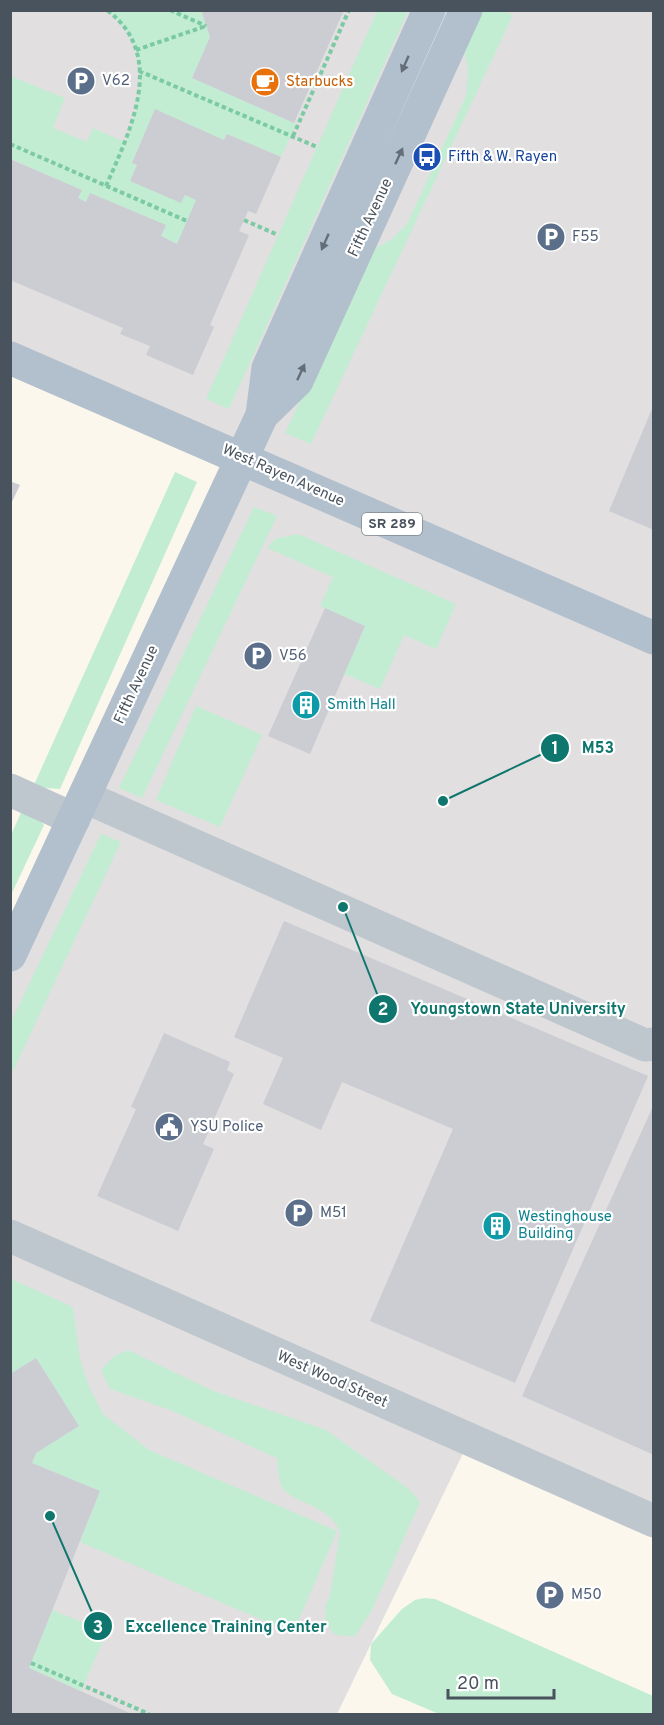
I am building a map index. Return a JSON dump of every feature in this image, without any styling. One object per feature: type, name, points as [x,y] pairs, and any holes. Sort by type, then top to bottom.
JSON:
[{"type":"main road","name":"Fifth Avenue","points":[[10,956],[243,458],[262,415],[268,368],[429,10]]},
{"type":"main road","name":"Fifth Avenue","points":[[262,415],[297,381],[466,10]]},
{"type":"main road","name":"West Rayen Avenue","points":[[10,358],[654,638]]},
{"type":"street","points":[[10,790],[80,808],[645,1045],[654,1044]]},
{"type":"street","name":"West Wood Street","points":[[10,1236],[654,1521]]},
{"type":"path","points":[[106,186],[134,121],[140,85],[136,50],[124,28],[107,10]]},
{"type":"path","points":[[136,50],[206,26],[170,10]]},
{"type":"path","points":[[293,136],[349,10]]},
{"type":"path","points":[[139,71],[317,147]]},
{"type":"path","points":[[10,144],[187,220]]},
{"type":"path","points":[[244,220],[278,235]]},
{"type":"path","points":[[31,1663],[149,1714]]},
{"type":"shaded area","points":[[11,11],[653,11],[653,1521],[469,1441],[337,1714],[11,1714],[11,955],[243,459],[11,358]]},
{"type":"shaded area","points":[[11,358],[243,458],[11,955]]},
{"type":"shaded area","points":[[469,1440],[653,1521],[653,1714],[337,1714]]},
{"type":"green space","points":[[107,11],[201,11],[210,37],[192,78],[296,124],[281,157],[227,134],[224,140],[155,110],[132,162],[181,203],[185,195],[196,200],[177,244],[161,236],[166,226],[90,193],[86,202],[78,198],[81,190],[11,159],[10,76],[65,98],[53,128],[87,142],[93,128],[125,142],[136,107],[139,72],[130,39],[121,24]]},
{"type":"green space","points":[[377,11],[408,11],[229,409],[206,399]]},
{"type":"green space","points":[[480,11],[504,11],[513,15],[311,444],[285,433],[372,250],[392,239],[407,224],[466,96],[468,70],[464,47]]},
{"type":"green space","points":[[175,472],[197,482],[60,789],[33,787]]},
{"type":"green space","points":[[254,507],[277,516],[142,798],[119,788]]},
{"type":"green space","points":[[298,534],[456,604],[436,649],[404,635],[380,689],[344,674],[365,626],[320,606],[333,577],[267,548],[275,539]]},
{"type":"green space","points":[[196,706],[262,735],[220,827],[156,800]]},
{"type":"green space","points":[[24,806],[44,825],[11,895],[11,835]]},
{"type":"green space","points":[[101,834],[121,842],[11,1075],[11,1022]]},
{"type":"green space","points":[[11,1279],[73,1307],[80,1359],[89,1387],[103,1414],[149,1450],[337,1531],[293,1633],[80,1542],[100,1491],[32,1463],[36,1453],[79,1426],[36,1358],[11,1374]]},
{"type":"green space","points":[[128,1350],[211,1390],[326,1430],[409,1489],[420,1502],[372,1610],[355,1636],[335,1635],[326,1623],[325,1607],[330,1596],[340,1533],[335,1523],[318,1509],[290,1495],[284,1489],[279,1479],[277,1458],[170,1410],[110,1389],[101,1370],[113,1357]]},
{"type":"green space","points":[[435,1599],[653,1696],[653,1714],[439,1714],[392,1694],[370,1660],[371,1644],[402,1609],[415,1600]]},
{"type":"green space","points":[[52,1610],[107,1632],[81,1691],[29,1668]]},
{"type":"building","points":[[201,10],[344,10],[294,123],[192,78],[210,37]]},
{"type":"building","points":[[155,109],[224,140],[227,134],[281,157],[256,214],[248,211],[239,231],[249,235],[210,325],[214,327],[193,375],[146,355],[150,346],[120,334],[123,328],[10,280],[10,159],[82,190],[78,198],[86,202],[90,193],[166,225],[161,236],[177,244],[196,200],[185,195],[181,203],[130,181],[137,165],[132,163]]},
{"type":"building","points":[[654,404],[654,530],[609,511]]},
{"type":"building","points":[[10,481],[20,485],[10,506]]},
{"type":"building","name":"Smith Hall","points":[[325,608],[365,626],[310,754],[268,736]]},
{"type":"building","name":"Westinghouse Building","points":[[284,921],[648,1076],[515,1383],[370,1321],[453,1129],[342,1082],[321,1130],[263,1104],[283,1058],[234,1037]]},
{"type":"building","name":"YSU Police","points":[[164,1033],[230,1062],[227,1070],[234,1074],[203,1144],[214,1149],[178,1231],[97,1196],[136,1109],[131,1107]]},
{"type":"building","points":[[654,1104],[654,1455],[522,1396]]},
{"type":"building","points":[[36,1358],[79,1426],[36,1453],[32,1463],[100,1491],[29,1668],[132,1714],[10,1714],[10,1374]]},
{"type":"place","name":"V62","points":[[81,81]]},
{"type":"place","name":"Starbucks","points":[[265,82]]},
{"type":"place","name":"Fifth & W. Rayen","points":[[427,157]]},
{"type":"place","name":"F55","points":[[551,237]]},
{"type":"place","name":"V56","points":[[258,656]]},
{"type":"place","name":"Smith Hall","points":[[306,705]]},
{"type":"place","name":"M53","points":[[443,801]]},
{"type":"place","name":"Youngstown State University","points":[[343,907]]},
{"type":"place","name":"YSU Police","points":[[169,1127]]},
{"type":"place","name":"M51","points":[[299,1213]]},
{"type":"place","name":"Westinghouse Building","points":[[497,1226]]},
{"type":"place","name":"Excellence Training Center","points":[[50,1516]]},
{"type":"place","name":"M50","points":[[550,1595]]}]
